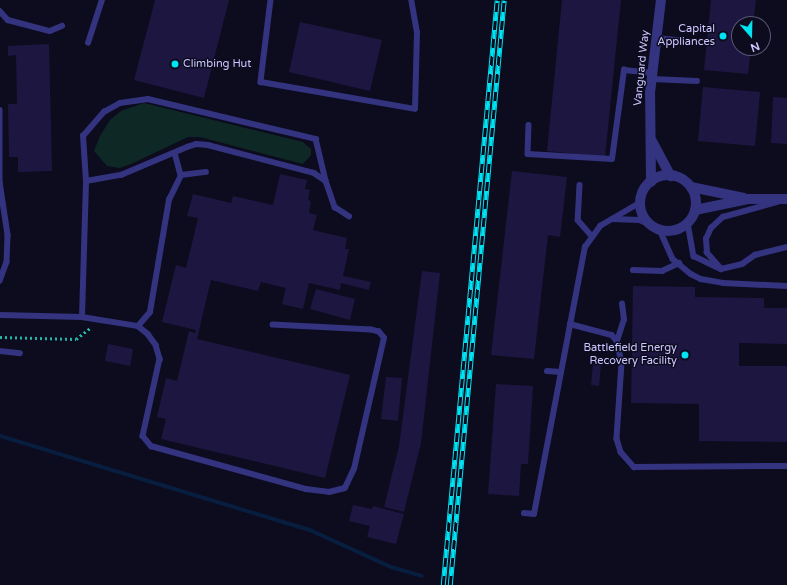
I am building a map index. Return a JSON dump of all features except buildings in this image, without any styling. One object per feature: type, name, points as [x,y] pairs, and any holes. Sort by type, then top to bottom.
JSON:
[{"type":"street","name":"Vanguard Way","points":[[641,202],[644,191],[651,182],[652,76],[661,0]]},
{"type":"street","name":"Vanguard Way","points":[[651,139],[671,176]]},
{"type":"street","points":[[641,202],[644,216],[656,228],[675,230],[688,223],[695,210],[696,198],[691,187],[682,179],[671,176],[660,177],[651,182]]},
{"type":"street","points":[[691,187],[748,199]]},
{"type":"street","points":[[695,210],[748,199],[787,199]]},
{"type":"lane","points":[[88,43],[102,0]]},
{"type":"lane","points":[[271,0],[261,82],[415,109],[418,33],[411,0]]},
{"type":"lane","points":[[0,11],[8,20],[50,31],[62,26]]},
{"type":"lane","points":[[657,38],[694,42]]},
{"type":"lane","points":[[529,125],[528,154],[612,158],[624,70],[652,76],[697,81]]},
{"type":"lane","points":[[82,316],[86,181],[83,136],[104,112],[120,103],[148,99],[316,139],[326,181],[335,207],[349,216]]},
{"type":"lane","points":[[0,110],[0,182],[8,235],[7,262],[0,281]]},
{"type":"lane","points":[[86,181],[121,175],[196,144],[208,145],[314,172],[326,181]]},
{"type":"lane","points":[[138,326],[150,312],[169,200],[181,175],[175,153]]},
{"type":"lane","points":[[181,175],[206,172]]},
{"type":"lane","points":[[580,185],[578,220],[592,235]]},
{"type":"lane","points":[[721,269],[707,253],[706,239],[711,228],[723,217],[787,199]]},
{"type":"lane","points":[[524,513],[534,514],[585,247],[592,235],[610,219],[629,211],[641,202]]},
{"type":"lane","points":[[610,219],[640,220],[656,228],[673,259],[701,278],[723,283],[787,286]]},
{"type":"lane","points":[[688,223],[694,256],[721,269],[742,264],[754,255],[787,247]]},
{"type":"lane","points":[[632,270],[662,271],[679,263]]},
{"type":"lane","points":[[617,341],[624,320],[622,304]]},
{"type":"lane","points":[[0,315],[82,316],[138,326],[148,334],[160,359],[143,436],[151,446],[306,489],[329,492],[345,488],[354,469],[384,338],[379,332],[371,330],[273,325]]},
{"type":"lane","points":[[570,324],[612,335],[617,341],[622,363],[617,439],[621,452],[634,467],[787,466]]},
{"type":"lane","points":[[0,351],[20,353]]},
{"type":"lane","points":[[547,371],[561,372]]},
{"type":"path","points":[[0,337],[76,339],[100,320]]},
{"type":"green space","points":[[144,103],[303,142],[311,149],[311,155],[303,164],[200,137],[188,137],[120,168],[107,166],[94,151],[100,136],[110,120],[121,111]]},
{"type":"waterway","points":[[0,436],[312,531],[391,567],[422,576]]},
{"type":"railway","points":[[443,585],[497,0]]},
{"type":"railway","points":[[450,585],[504,0]]},
{"type":"place","name":"Capital Appliances","points":[[723,36]]},
{"type":"place","name":"Climbing Hut","points":[[175,64]]},
{"type":"place","name":"Battlefield Energy Recovery Facility","points":[[685,355]]}]
